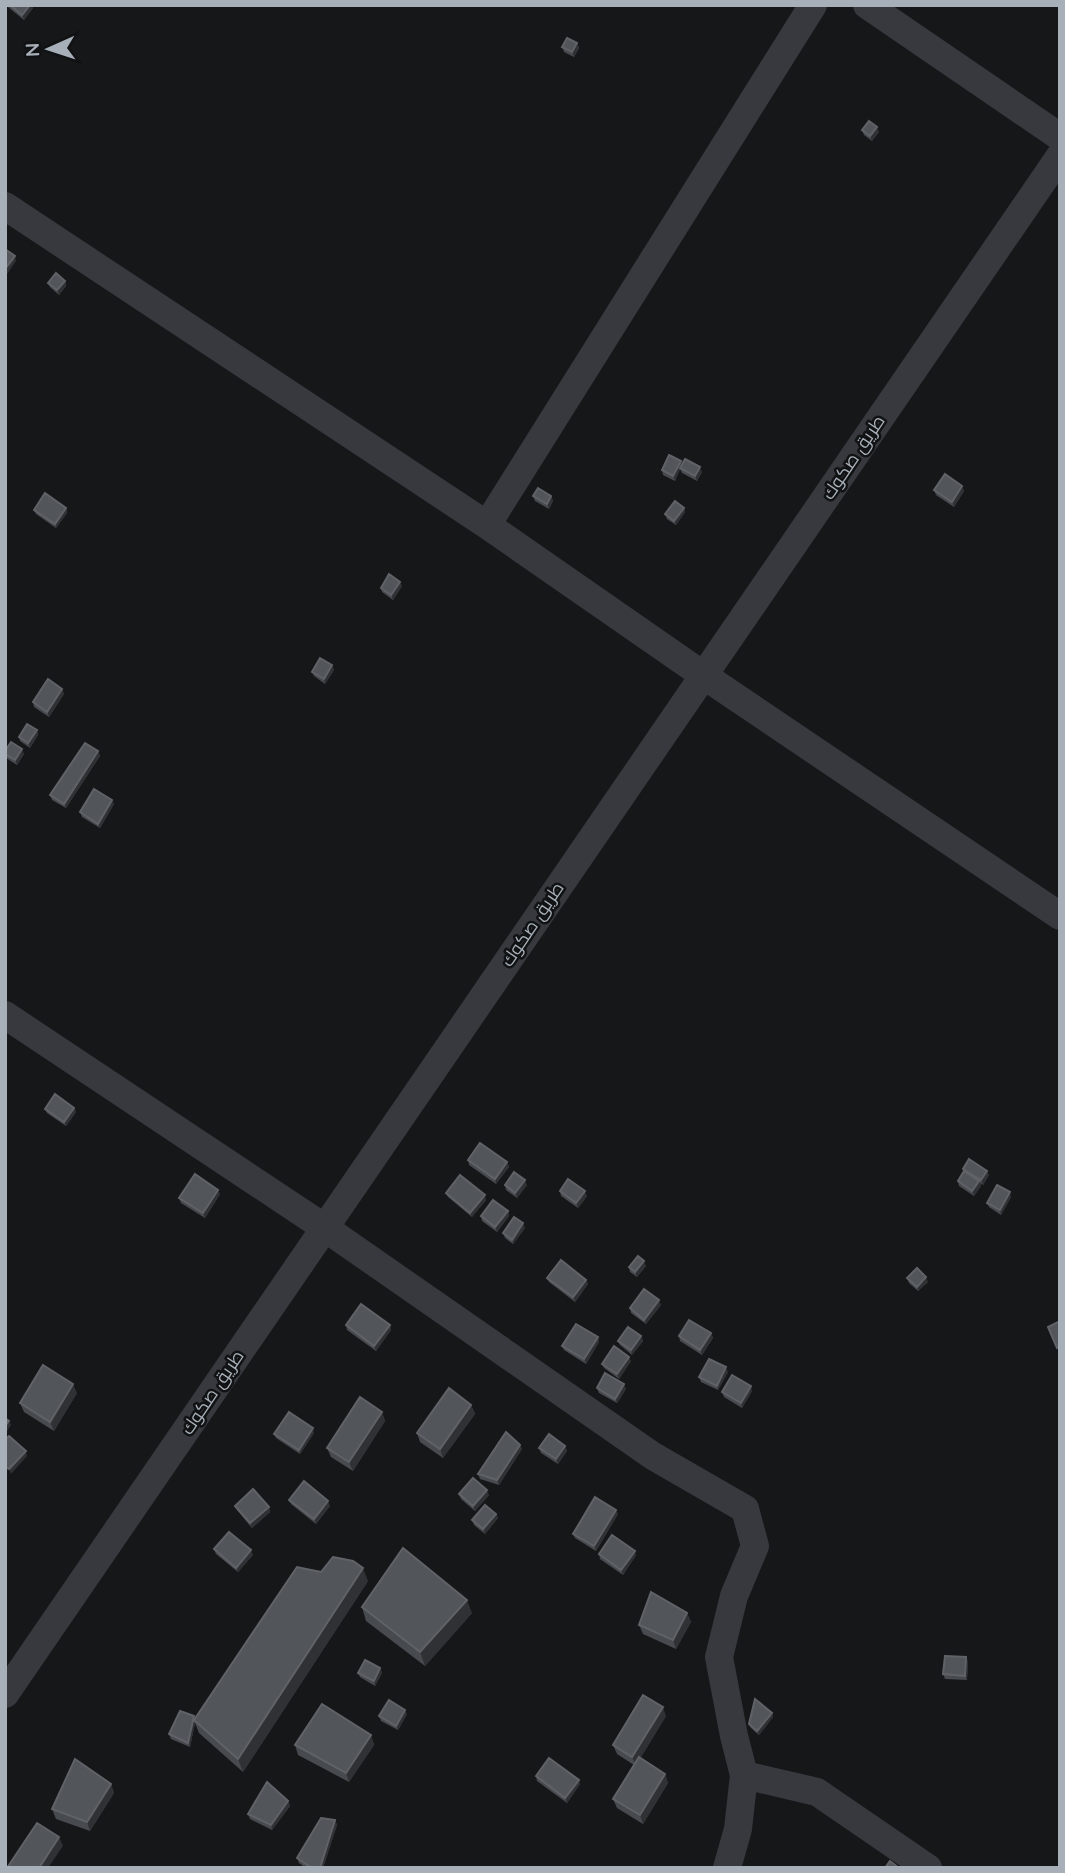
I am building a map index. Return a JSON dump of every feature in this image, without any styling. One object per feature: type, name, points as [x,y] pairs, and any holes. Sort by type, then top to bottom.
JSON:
[{"type":"street","points":[[487,525],[813,5]]},
{"type":"street","points":[[867,5],[1060,138]]},
{"type":"street","name":"طريق صكوك","points":[[5,1694],[1060,156]]},
{"type":"street","points":[[5,206],[487,525],[703,675],[1060,916]]},
{"type":"street","points":[[5,1015],[325,1228],[653,1456],[745,1509],[755,1546],[734,1596],[719,1657],[744,1775],[738,1829],[727,1868]]},
{"type":"street","points":[[744,1775],[817,1792],[928,1868]]},
{"type":"building","points":[[10,5],[30,5],[22,15]]},
{"type":"building","points":[[567,38],[577,43],[572,52],[562,47]]},
{"type":"building","points":[[869,121],[877,127],[870,136],[862,130]]},
{"type":"building","points":[[5,249],[15,256],[5,269]]},
{"type":"building","points":[[56,273],[65,281],[57,290],[48,283]]},
{"type":"building","points":[[669,455],[681,461],[673,476],[662,470]]},
{"type":"building","points":[[685,459],[700,467],[695,476],[680,468]]},
{"type":"building","points":[[945,474],[962,486],[952,502],[934,490]]},
{"type":"building","points":[[538,488],[551,496],[547,504],[533,496]]},
{"type":"building","points":[[45,493],[66,508],[55,524],[34,510]]},
{"type":"building","points":[[675,501],[684,508],[674,521],[665,514]]},
{"type":"building","points":[[389,574],[400,582],[391,595],[381,588]]},
{"type":"building","points":[[320,658],[332,665],[324,679],[312,672]]},
{"type":"building","points":[[48,679],[62,689],[47,712],[33,702]]},
{"type":"building","points":[[27,724],[37,730],[28,743],[19,737]]},
{"type":"building","points":[[11,742],[22,749],[15,760],[5,754]]},
{"type":"building","points":[[85,743],[98,751],[64,804],[50,795]]},
{"type":"building","points":[[94,789],[112,800],[98,824],[80,812]]},
{"type":"building","points":[[55,1094],[74,1108],[64,1122],[45,1109]]},
{"type":"building","points":[[480,1143],[507,1162],[495,1179],[468,1160]]},
{"type":"building","points":[[969,1159],[987,1171],[981,1180],[963,1169]]},
{"type":"building","points":[[964,1171],[979,1181],[972,1191],[958,1181]]},
{"type":"building","points":[[514,1172],[525,1180],[515,1193],[505,1185]]},
{"type":"building","points":[[195,1174],[218,1190],[203,1213],[179,1198]]},
{"type":"building","points":[[460,1175],[485,1195],[470,1213],[446,1193]]},
{"type":"building","points":[[568,1179],[585,1191],[576,1203],[560,1191]]},
{"type":"building","points":[[997,1185],[1010,1192],[1000,1210],[987,1203]]},
{"type":"building","points":[[493,1200],[508,1211],[495,1227],[481,1216]]},
{"type":"building","points":[[514,1217],[523,1223],[512,1240],[503,1233]]},
{"type":"building","points":[[638,1256],[644,1261],[635,1272],[629,1267]]},
{"type":"building","points":[[561,1260],[586,1280],[573,1297],[547,1278]]},
{"type":"building","points":[[917,1268],[926,1277],[917,1287],[907,1278]]},
{"type":"building","points":[[644,1289],[659,1300],[644,1320],[630,1308]]},
{"type":"building","points":[[361,1304],[390,1325],[374,1346],[346,1325]]},
{"type":"building","points":[[689,1320],[711,1333],[700,1350],[679,1336]]},
{"type":"building","points":[[1060,1321],[1060,1347],[1057,1348],[1048,1327]]},
{"type":"building","points":[[576,1324],[598,1337],[584,1359],[562,1346]]},
{"type":"building","points":[[628,1327],[641,1336],[631,1350],[618,1341]]},
{"type":"building","points":[[614,1346],[629,1357],[617,1374],[602,1364]]},
{"type":"building","points":[[709,1359],[726,1367],[717,1386],[699,1377]]},
{"type":"building","points":[[43,1365],[73,1384],[50,1422],[20,1403]]},
{"type":"building","points":[[605,1373],[624,1384],[615,1399],[597,1388]]},
{"type":"building","points":[[732,1375],[751,1386],[741,1403],[722,1392]]},
{"type":"building","points":[[449,1388],[471,1405],[440,1449],[417,1433]]},
{"type":"building","points":[[360,1397],[382,1412],[349,1462],[327,1448]]},
{"type":"building","points":[[289,1412],[313,1428],[299,1450],[274,1434]]},
{"type":"building","points":[[506,1432],[520,1445],[497,1480],[478,1474]]},
{"type":"building","points":[[549,1434],[565,1446],[556,1459],[539,1448]]},
{"type":"building","points":[[9,1436],[26,1451],[9,1469],[5,1467],[5,1440]]},
{"type":"building","points":[[473,1478],[487,1490],[473,1506],[459,1494]]},
{"type":"building","points":[[304,1481],[328,1501],[314,1519],[289,1500]]},
{"type":"building","points":[[253,1489],[269,1507],[250,1523],[235,1506]]},
{"type":"building","points":[[595,1497],[616,1510],[594,1546],[573,1534]]},
{"type":"building","points":[[485,1505],[496,1514],[483,1529],[472,1520]]},
{"type":"building","points":[[229,1532],[251,1550],[236,1568],[214,1549]]},
{"type":"building","points":[[612,1535],[635,1551],[621,1570],[599,1554]]},
{"type":"building","points":[[403,1548],[467,1600],[420,1652],[362,1607]]},
{"type":"building","points":[[333,1557],[353,1561],[363,1568],[238,1759],[194,1720],[297,1567],[321,1572]]},
{"type":"building","points":[[651,1592],[687,1613],[673,1640],[639,1625]]},
{"type":"building","points":[[945,1656],[966,1657],[965,1676],[943,1674]]},
{"type":"building","points":[[365,1660],[380,1668],[374,1681],[358,1673]]},
{"type":"building","points":[[643,1695],[663,1707],[632,1757],[613,1745]]},
{"type":"building","points":[[755,1699],[772,1713],[757,1731],[749,1724]]},
{"type":"building","points":[[389,1700],[405,1710],[396,1726],[379,1716]]},
{"type":"building","points":[[322,1704],[371,1735],[346,1773],[295,1745]]},
{"type":"building","points":[[180,1711],[194,1716],[188,1743],[169,1734]]},
{"type":"building","points":[[639,1757],[665,1774],[640,1815],[613,1799]]},
{"type":"building","points":[[549,1758],[579,1780],[565,1798],[536,1776]]},
{"type":"building","points":[[75,1759],[111,1784],[87,1822],[52,1809]]},
{"type":"building","points":[[267,1782],[288,1801],[271,1825],[248,1814]]},
{"type":"building","points":[[321,1818],[335,1820],[320,1868],[312,1868],[297,1858]]},
{"type":"building","points":[[37,1823],[59,1837],[39,1868],[7,1868]]},
{"type":"building","points":[[890,1861],[899,1868],[885,1868]]}]
